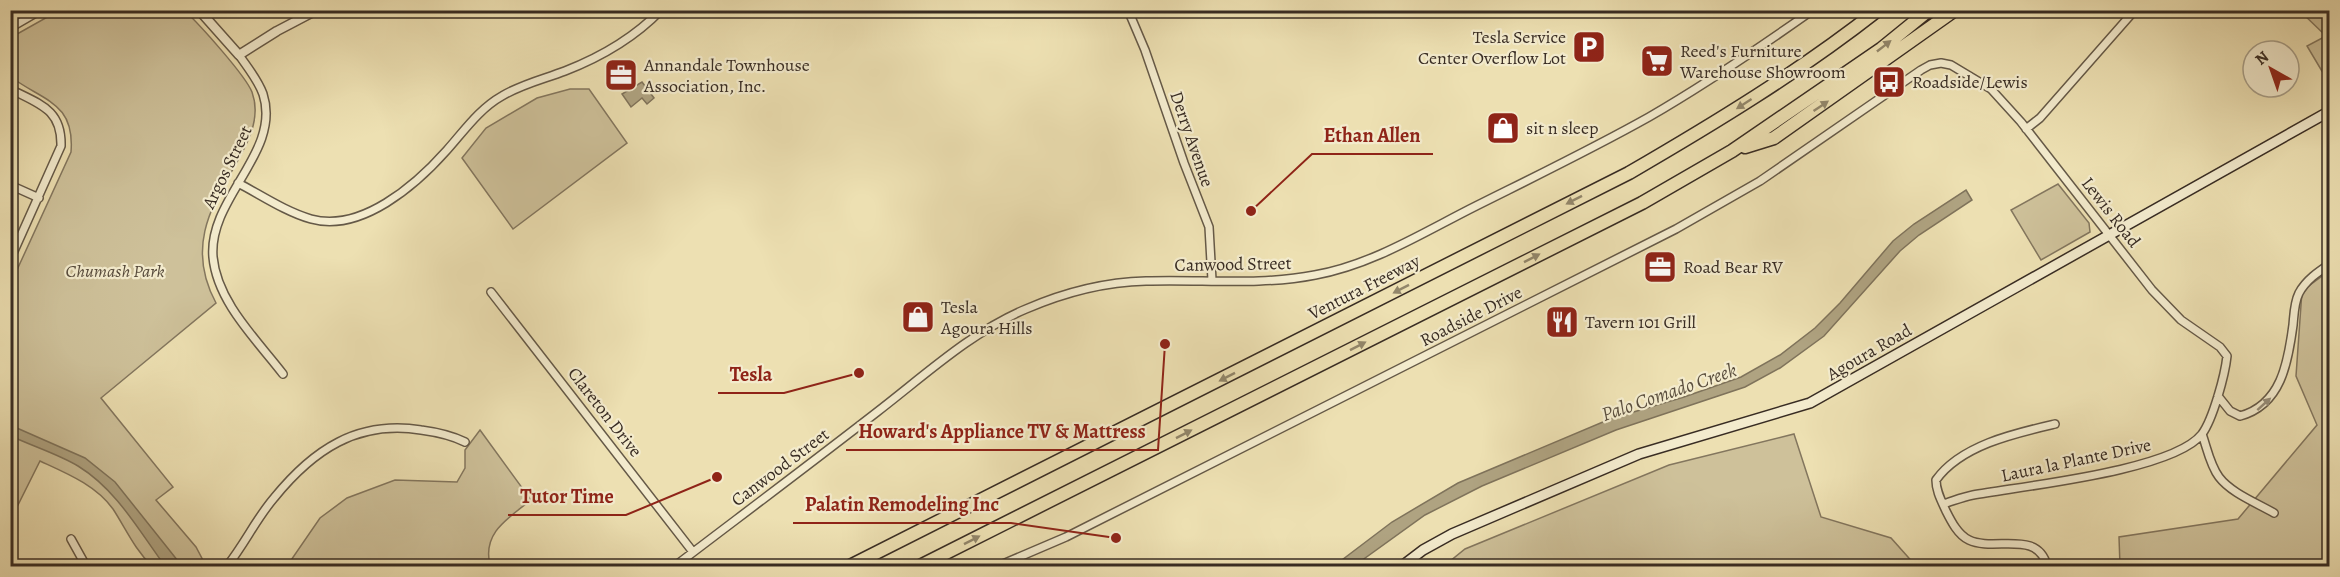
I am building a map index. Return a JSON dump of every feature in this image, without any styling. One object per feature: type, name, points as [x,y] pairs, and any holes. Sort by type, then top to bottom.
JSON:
[{"type":"highway","name":"Ventura Freeway","points":[[850,567],[1629,173],[1708,128],[1770,88],[1837,42],[1878,10]]},
{"type":"highway","points":[[920,567],[1631,208],[1732,151],[1881,49],[1929,10]]},
{"type":"highway","points":[[1732,151],[1774,138],[1955,10]]},
{"type":"main road","name":"Agoura Road","points":[[1402,567],[1423,550],[1452,534],[1639,454],[1810,403],[2330,111]]},
{"type":"street","points":[[10,27],[41,10]]},
{"type":"street","name":"Argos Street","points":[[199,10],[239,56],[256,79],[263,96],[266,123],[262,138],[221,213],[215,234],[213,256],[218,279],[239,317],[283,374]]},
{"type":"street","points":[[239,56],[277,31],[317,10]]},
{"type":"street","points":[[238,183],[297,214],[312,219],[331,222],[349,220],[369,213],[428,171],[476,116],[493,101],[516,87],[598,56],[634,35],[661,10]]},
{"type":"street","name":"Derry Avenue","points":[[1128,10],[1145,50],[1209,227],[1212,280]]},
{"type":"street","name":"Canwood Street","points":[[675,567],[947,358],[1007,317],[1051,299],[1091,288],[1145,281],[1283,280],[1337,270],[1372,258],[1651,116],[1725,71],[1813,10]]},
{"type":"street","points":[[2026,129],[2040,118],[2135,10]]},
{"type":"street","name":"Lewis Road","points":[[1941,63],[1960,69],[1991,89],[2026,129],[2152,290],[2181,320],[2225,351],[2226,363],[2218,396]]},
{"type":"street","name":"Roadside Drive","points":[[998,567],[1066,537],[1676,229],[1760,181],[1921,70],[1941,63]]},
{"type":"street","points":[[10,89],[45,107],[55,118],[61,130],[61,146],[10,260]]},
{"type":"street","points":[[10,185],[39,198]]},
{"type":"street","points":[[2274,513],[2220,478],[2202,434],[2218,396],[2230,411],[2240,416],[2253,413],[2271,398],[2290,349],[2296,301],[2313,276],[2330,264]]},
{"type":"street","name":"Clareton Drive","points":[[491,292],[693,552]]},
{"type":"street","points":[[2047,567],[2045,558],[2031,546],[1976,543],[1968,540],[1951,520],[1938,495],[1936,480],[1959,459],[1999,439],[2055,424]]},
{"type":"street","points":[[227,567],[261,515],[289,481],[309,462],[346,437],[378,428],[404,428],[442,434],[465,442]]},
{"type":"street","name":"Laura la Plante Drive","points":[[1943,504],[1971,495],[2152,463],[2179,450],[2202,434]]},
{"type":"street","points":[[71,539],[86,567]]},
{"type":"green space","name":"Chumash Park","points":[[58,11],[185,11],[232,63],[252,92],[255,115],[249,138],[211,212],[203,239],[204,270],[216,303],[101,398],[173,487],[156,500],[196,547],[206,566],[152,566],[136,546],[113,509],[98,493],[80,480],[40,461],[11,519],[11,283],[71,152],[71,135],[68,123],[54,105],[11,77],[10,38]]},
{"type":"green space","points":[[2300,11],[2329,11],[2329,83],[2307,46],[2326,36]]},
{"type":"green space","points":[[570,89],[589,89],[627,143],[513,229],[462,158],[486,128],[537,98]]},
{"type":"green space","points":[[2058,184],[2089,223],[2090,232],[2041,260],[2011,210]]},
{"type":"green space","points":[[2329,271],[2329,566],[2120,566],[2119,537],[2238,519],[2317,425],[2296,376],[2302,291]]},
{"type":"green space","points":[[480,430],[531,500],[499,527],[490,543],[490,565],[287,566],[320,518],[347,498],[395,480],[457,482],[465,468],[465,450]]},
{"type":"green space","points":[[1794,434],[1821,517],[1891,538],[1916,566],[1444,566],[1465,549],[1669,465]]},
{"type":"shaded area","points":[[642,82],[654,98],[647,104],[642,98],[631,107],[622,94]]},
{"type":"shaded area","points":[[1966,190],[1972,200],[1919,235],[1900,251],[1824,336],[1780,368],[1745,387],[1616,430],[1482,486],[1425,515],[1354,566],[1334,566],[1392,522],[1458,483],[1610,419],[1741,377],[1780,355],[1815,328],[1840,303],[1893,241],[1914,224]]},
{"type":"shaded area","points":[[10,425],[85,458],[115,482],[182,566],[165,566],[116,499],[92,476],[54,454],[11,436]]},
{"type":"place","name":"Tesla Service Center Overflow Lot","points":[[1589,47]]},
{"type":"place","name":"Reed's Furniture Warehouse Showroom","points":[[1657,61]]},
{"type":"place","name":"Annandale Townhouse Association, Inc.","points":[[621,75]]},
{"type":"place","name":"Roadside/Lewis","points":[[1889,82]]},
{"type":"place","name":"sit n sleep","points":[[1503,128]]},
{"type":"place","name":"Ethan Allen","points":[[1251,211]]},
{"type":"place","name":"Road Bear RV","points":[[1660,267]]},
{"type":"place","name":"Tesla Agoura Hills","points":[[918,317]]},
{"type":"place","name":"Tavern 101 Grill","points":[[1562,322]]},
{"type":"place","name":"Howard's Appliance TV & Mattress","points":[[1165,344]]},
{"type":"place","name":"Tesla","points":[[859,373]]},
{"type":"place","name":"Tutor Time","points":[[717,477]]},
{"type":"place","name":"Palatin Remodeling Inc","points":[[1116,538]]},
{"type":"water label","name":"Palo Comado Creek","points":[[1669,392]]}]
